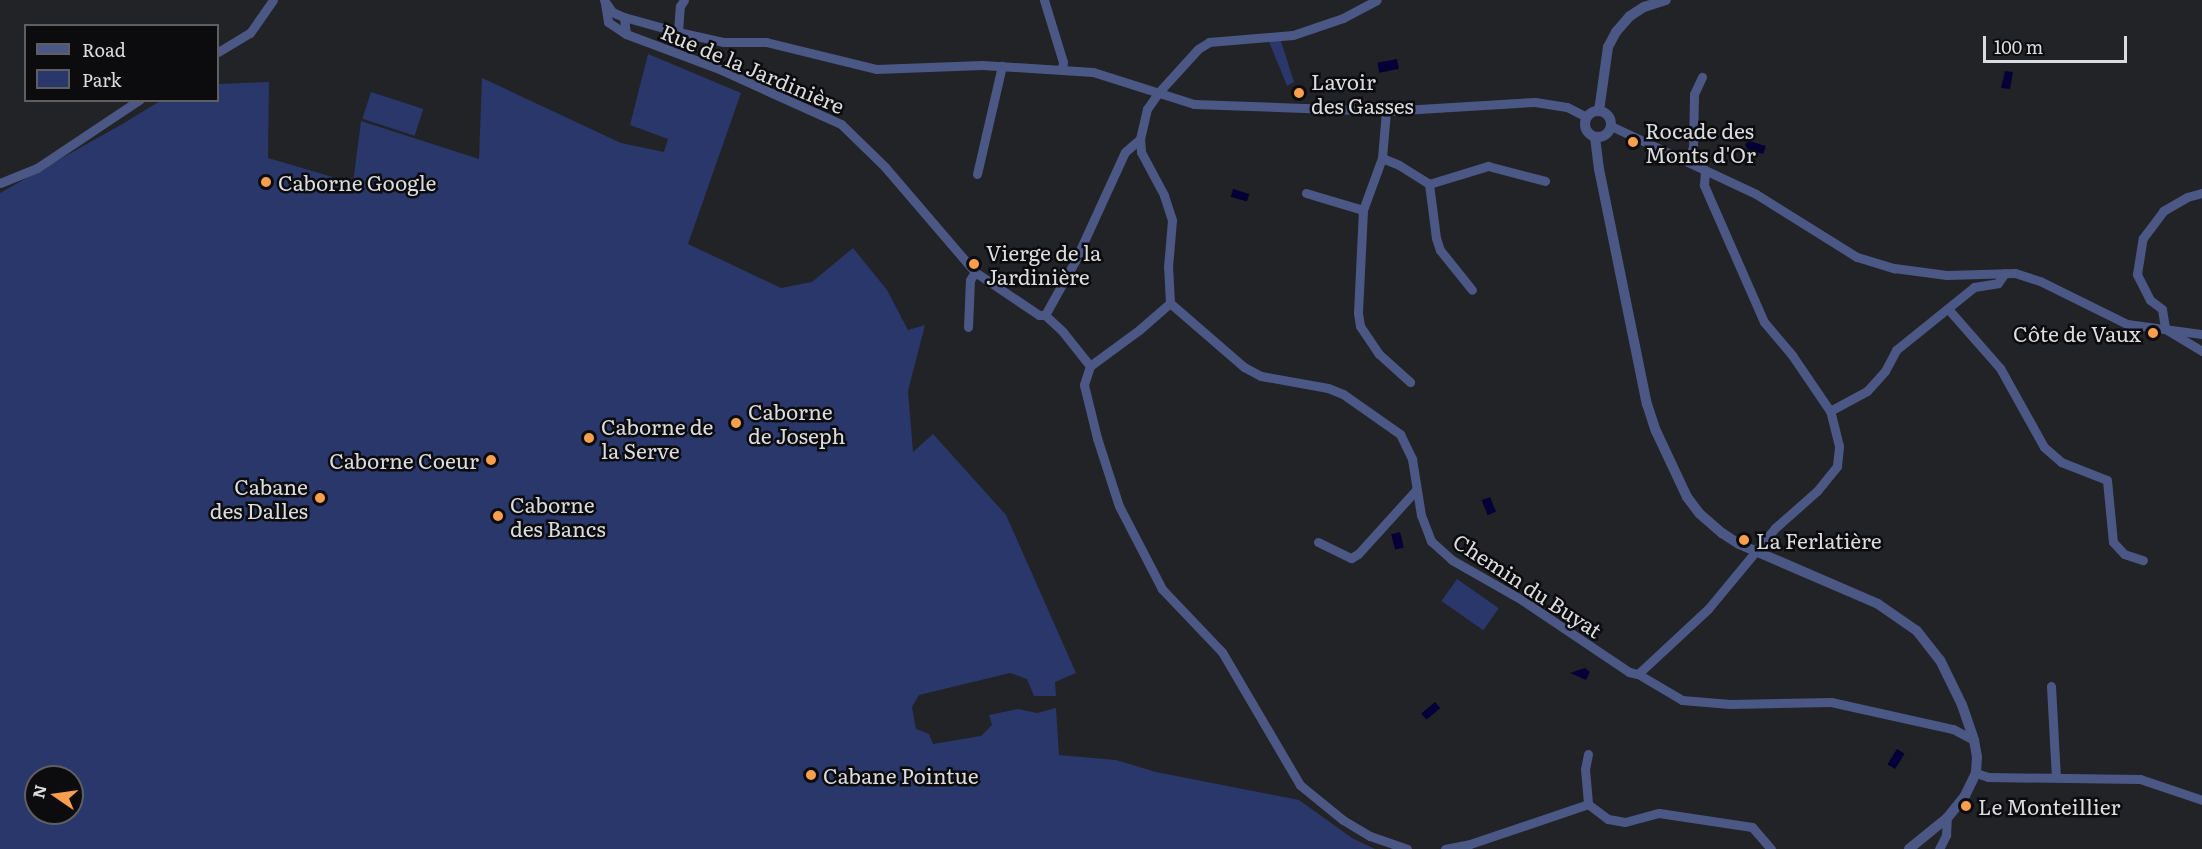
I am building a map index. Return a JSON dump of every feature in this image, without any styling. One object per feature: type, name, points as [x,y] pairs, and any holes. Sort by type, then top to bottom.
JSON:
[{"type":"street","points":[[219,51],[250,33],[273,0]]},
{"type":"street","points":[[678,32],[680,6],[684,0]]},
{"type":"street","points":[[1044,0],[1063,62],[1062,69]]},
{"type":"street","points":[[1377,0],[1343,18],[1293,35],[1209,42],[1198,49],[1158,93],[1147,109],[1140,138],[1141,152],[1164,195],[1172,220],[1168,267],[1170,303],[1139,330],[1090,366],[1084,385],[1097,438],[1119,506],[1162,590],[1222,652],[1300,785],[1343,820],[1370,836],[1407,849]]},
{"type":"street","points":[[1599,111],[1608,47],[1616,32],[1630,16],[1644,7],[1666,0]]},
{"type":"street","points":[[604,2],[612,12],[624,17],[678,32],[723,42],[766,42],[876,69],[1002,66],[1062,69],[1113,76],[1194,104],[1386,111],[1535,102],[1567,107],[1587,117]]},
{"type":"street","name":"Rue de la Jardinière","points":[[604,2],[608,22],[626,34],[719,69],[841,124],[885,167],[975,272],[1039,315],[1045,315],[1064,332],[1090,366]]},
{"type":"street","points":[[624,17],[626,34]]},
{"type":"street","points":[[977,174],[1002,66]]},
{"type":"street","points":[[1688,162],[1693,147],[1694,94],[1702,77]]},
{"type":"street","points":[[0,183],[37,168],[136,102]]},
{"type":"street","points":[[1386,111],[1382,158],[1363,210],[1358,313],[1360,326],[1379,354],[1410,382]]},
{"type":"street","points":[[1587,117],[1599,111]]},
{"type":"street","points":[[1596,136],[1607,133],[1611,126],[1610,117],[1599,111]]},
{"type":"street","points":[[1587,117],[1586,129],[1596,136],[1599,169],[1629,323],[1656,431],[1687,497],[1700,514],[1722,534],[1757,552],[1878,604],[1917,631],[1940,660],[1962,705],[1974,740],[1977,757],[1976,773],[1965,795],[1947,818],[1909,849]]},
{"type":"street","points":[[1611,126],[1765,200],[1840,249],[1875,263],[1947,275],[2005,273],[2040,281],[2127,324],[2202,334]]},
{"type":"street","points":[[1045,315],[1075,261],[1125,152],[1140,138]]},
{"type":"street","points":[[1382,158],[1399,165],[1429,184],[1488,166],[1545,182]]},
{"type":"street","points":[[1638,674],[1708,609],[1775,528],[1817,490],[1837,466],[1839,446],[1830,411],[1792,355],[1764,322],[1704,184],[1705,170]]},
{"type":"street","points":[[1429,184],[1436,238],[1440,250],[1472,290]]},
{"type":"street","points":[[1306,193],[1363,210]]},
{"type":"street","points":[[2202,193],[2187,197],[2163,211],[2143,238],[2137,274],[2150,300],[2162,309],[2165,328],[2202,351]]},
{"type":"street","points":[[968,327],[970,280],[975,272]]},
{"type":"street","points":[[1830,411],[1867,391],[1885,371],[1896,350],[1974,287],[1998,283],[2005,273]]},
{"type":"street","name":"Chemin du Buyat","points":[[1170,303],[1244,367],[1261,376],[1335,391],[1400,434],[1412,459],[1420,515],[1431,541],[1452,560],[1522,600],[1629,672],[1638,674],[1682,700],[1730,704],[1831,702],[1953,729],[1974,740]]},
{"type":"street","points":[[1948,310],[2000,368],[2044,447],[2061,462],[2107,480],[2113,542],[2124,554],[2142,560]]},
{"type":"street","points":[[1318,542],[1351,558],[1358,554],[1416,490]]},
{"type":"street","points":[[2051,686],[2056,777]]},
{"type":"street","points":[[1588,754],[1585,769],[1588,804],[1608,819],[1625,822],[1659,813],[1752,827],[1771,849]]},
{"type":"street","points":[[1976,773],[1988,777],[2140,779],[2202,800]]},
{"type":"street","points":[[1445,849],[1470,844],[1588,804]]},
{"type":"street","points":[[1939,849],[1946,835],[1947,818]]},
{"type":"green space","points":[[1280,38],[1294,82],[1287,86],[1268,39]]},
{"type":"green space","points":[[648,54],[741,93],[688,244],[781,288],[812,282],[853,248],[887,290],[908,330],[925,325],[908,391],[913,452],[933,434],[1006,515],[1076,673],[1055,682],[1056,696],[1034,696],[1027,679],[1010,673],[919,695],[912,707],[916,729],[929,734],[933,744],[981,736],[992,725],[989,715],[1018,709],[1037,713],[1056,708],[1059,755],[1116,760],[1156,772],[1299,800],[1352,838],[1375,849],[0,849],[0,193],[158,102],[219,102],[219,84],[269,82],[268,158],[353,183],[361,121],[479,159],[482,78],[621,143],[664,152],[668,139],[630,125]]},
{"type":"green space","points":[[371,92],[423,109],[415,136],[362,119]]},
{"type":"green space","points":[[1457,579],[1499,608],[1483,630],[1442,601]]},
{"type":"shaded area","points":[[1397,59],[1399,69],[1379,73],[1377,63]]},
{"type":"shaded area","points":[[2005,71],[2013,72],[2010,89],[2001,88]]},
{"type":"shaded area","points":[[1749,141],[1766,146],[1763,154],[1747,149],[1745,144]]},
{"type":"shaded area","points":[[1233,189],[1249,194],[1247,202],[1231,197]]},
{"type":"shaded area","points":[[1490,497],[1496,512],[1488,515],[1482,500]]},
{"type":"shaded area","points":[[1400,532],[1404,548],[1395,550],[1391,534]]},
{"type":"shaded area","points":[[1585,668],[1590,672],[1586,680],[1570,673]]},
{"type":"shaded area","points":[[1435,702],[1440,708],[1426,720],[1421,714]]},
{"type":"shaded area","points":[[1897,749],[1905,754],[1895,769],[1887,764]]},
{"type":"place","name":"Lavoir des Gasses","points":[[1299,93]]},
{"type":"place","name":"Rocade des Monts d'Or","points":[[1633,142]]},
{"type":"place","name":"Caborne Google","points":[[266,182]]},
{"type":"place","name":"Vierge de la Jardinière","points":[[974,264]]},
{"type":"place","name":"Côte de Vaux","points":[[2153,333]]},
{"type":"place","name":"Caborne de Joseph","points":[[736,423]]},
{"type":"place","name":"Caborne de la Serve","points":[[589,438]]},
{"type":"place","name":"Caborne Coeur","points":[[491,460]]},
{"type":"place","name":"Cabane des Dalles","points":[[320,498]]},
{"type":"place","name":"Caborne des Bancs","points":[[498,516]]},
{"type":"place","name":"La Ferlatière","points":[[1744,540]]},
{"type":"place","name":"Cabane Pointue","points":[[811,775]]},
{"type":"place","name":"Le Monteillier","points":[[1966,806]]}]
